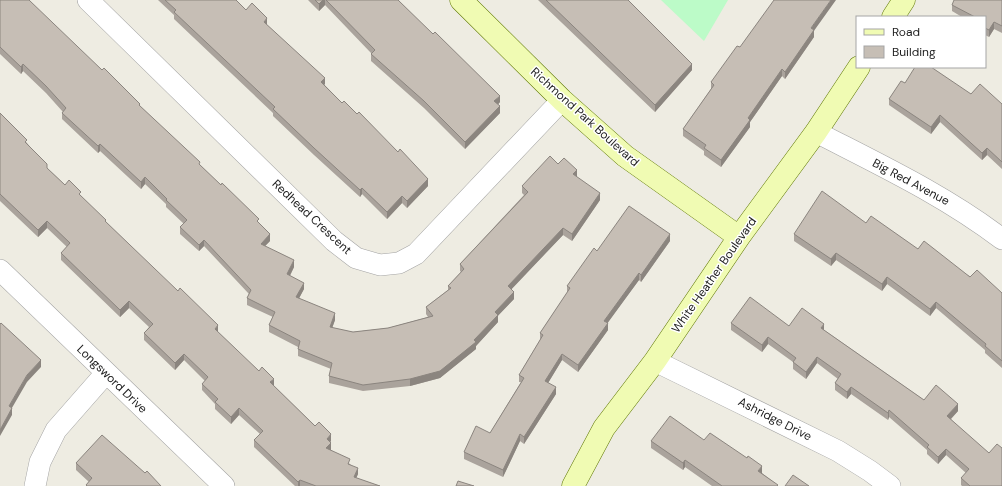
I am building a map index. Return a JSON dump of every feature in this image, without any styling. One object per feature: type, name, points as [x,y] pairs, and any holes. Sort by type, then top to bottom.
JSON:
[{"type":"street","name":"Redhead Crescent","points":[[88,0],[334,241],[356,258],[380,265],[399,263],[416,254],[562,100]]},
{"type":"street","name":"Richmond Park Boulevard","points":[[460,0],[562,100],[625,156],[739,237]]},
{"type":"street","points":[[894,16],[904,0]]},
{"type":"street","name":"White Heather Boulevard","points":[[573,486],[604,428],[655,361],[739,237],[816,132],[858,68]]},
{"type":"street","name":"Big Red Avenue","points":[[816,132],[927,189],[971,215],[1002,239]]},
{"type":"street","name":"Longsword Drive","points":[[0,270],[224,486]]},
{"type":"street","name":"Ashridge Drive","points":[[655,361],[838,451],[870,471],[890,486]]},
{"type":"street","points":[[35,486],[40,462],[56,430],[106,373]]},
{"type":"green space","points":[[661,0],[728,0],[704,41]]},
{"type":"building","points":[[0,0],[29,0],[102,70],[104,68],[140,104],[139,105],[200,162],[199,164],[221,185],[222,183],[259,219],[257,221],[270,234],[261,244],[294,260],[287,274],[304,283],[296,297],[335,313],[330,327],[353,332],[388,328],[433,316],[426,307],[451,288],[448,286],[464,269],[460,264],[528,192],[522,186],[550,156],[558,164],[564,158],[577,170],[573,174],[600,193],[572,234],[563,228],[508,286],[514,292],[495,312],[498,315],[474,340],[476,342],[440,371],[410,379],[363,385],[329,376],[332,363],[298,349],[300,341],[269,325],[275,312],[247,298],[251,290],[204,240],[199,245],[180,227],[187,220],[166,200],[167,199],[145,177],[141,182],[100,144],[98,146],[62,113],[66,108],[46,86],[23,64],[21,67],[0,47]]},
{"type":"building","points":[[165,0],[236,0],[246,10],[252,3],[267,18],[264,22],[325,78],[321,82],[342,103],[344,101],[357,114],[359,112],[398,152],[400,149],[428,179],[407,201],[402,196],[387,212],[362,188],[360,190],[273,109],[275,107],[174,12],[176,10]]},
{"type":"building","points":[[315,0],[323,0],[319,4]]},
{"type":"building","points":[[326,0],[398,0],[433,34],[435,32],[500,96],[494,101],[500,106],[465,142],[424,101],[371,54],[375,50]]},
{"type":"building","points":[[546,0],[628,0],[692,64],[655,105]]},
{"type":"building","points":[[774,0],[831,0],[811,28],[814,30],[785,72],[782,69],[748,118],[750,120],[721,160],[704,148],[706,145],[683,129],[714,85],[711,82],[737,46],[740,47]]},
{"type":"building","points":[[954,0],[1002,0],[1002,26],[994,22],[989,30],[986,28],[986,16],[973,16],[952,5]]},
{"type":"building","points":[[914,68],[932,68],[971,94],[980,84],[1002,104],[1002,162],[987,148],[982,153],[940,115],[931,127],[889,99],[901,81],[905,83]]},
{"type":"building","points":[[0,113],[27,140],[25,142],[47,164],[47,168],[65,185],[69,180],[81,192],[79,194],[106,220],[105,221],[178,291],[180,288],[218,325],[215,329],[259,371],[262,367],[274,379],[270,382],[315,426],[319,422],[331,434],[327,439],[331,443],[326,448],[350,459],[348,464],[358,468],[354,477],[380,486],[316,486],[300,480],[298,482],[254,440],[263,431],[239,408],[231,417],[215,402],[218,399],[202,384],[208,377],[184,354],[175,363],[144,333],[153,324],[129,301],[120,310],[61,253],[70,243],[47,221],[38,230],[0,194]]},
{"type":"building","points":[[822,191],[866,223],[871,216],[918,249],[924,241],[970,277],[977,270],[1002,293],[1002,361],[985,346],[986,344],[936,302],[930,309],[887,277],[882,284],[836,253],[831,259],[794,234]]},
{"type":"building","points":[[629,206],[670,234],[641,275],[639,273],[604,321],[608,323],[578,365],[562,354],[545,381],[556,387],[524,437],[520,434],[503,470],[464,452],[476,426],[490,433],[524,378],[519,375],[543,335],[540,333],[570,288],[567,286],[594,248],[597,251]]},
{"type":"building","points":[[750,297],[789,326],[802,308],[824,324],[821,328],[924,400],[936,385],[958,404],[947,416],[989,453],[997,444],[1002,448],[1002,486],[970,486],[961,478],[969,469],[946,449],[938,457],[927,447],[929,445],[889,410],[888,413],[851,387],[847,392],[835,383],[841,374],[817,357],[806,372],[793,362],[796,358],[768,337],[762,345],[731,323]]},
{"type":"building","points":[[1,323],[41,360],[27,375],[9,406],[12,408],[0,430],[0,324]]},
{"type":"building","points":[[670,416],[704,440],[710,433],[747,458],[748,456],[762,466],[758,471],[778,485],[722,486],[685,460],[683,463],[651,441]]},
{"type":"building","points":[[102,435],[145,473],[147,471],[161,486],[87,486],[86,485],[92,478],[76,463]]},
{"type":"building","points":[[793,475],[809,486],[785,486]]},
{"type":"building","points":[[458,481],[474,486],[456,486]]}]
